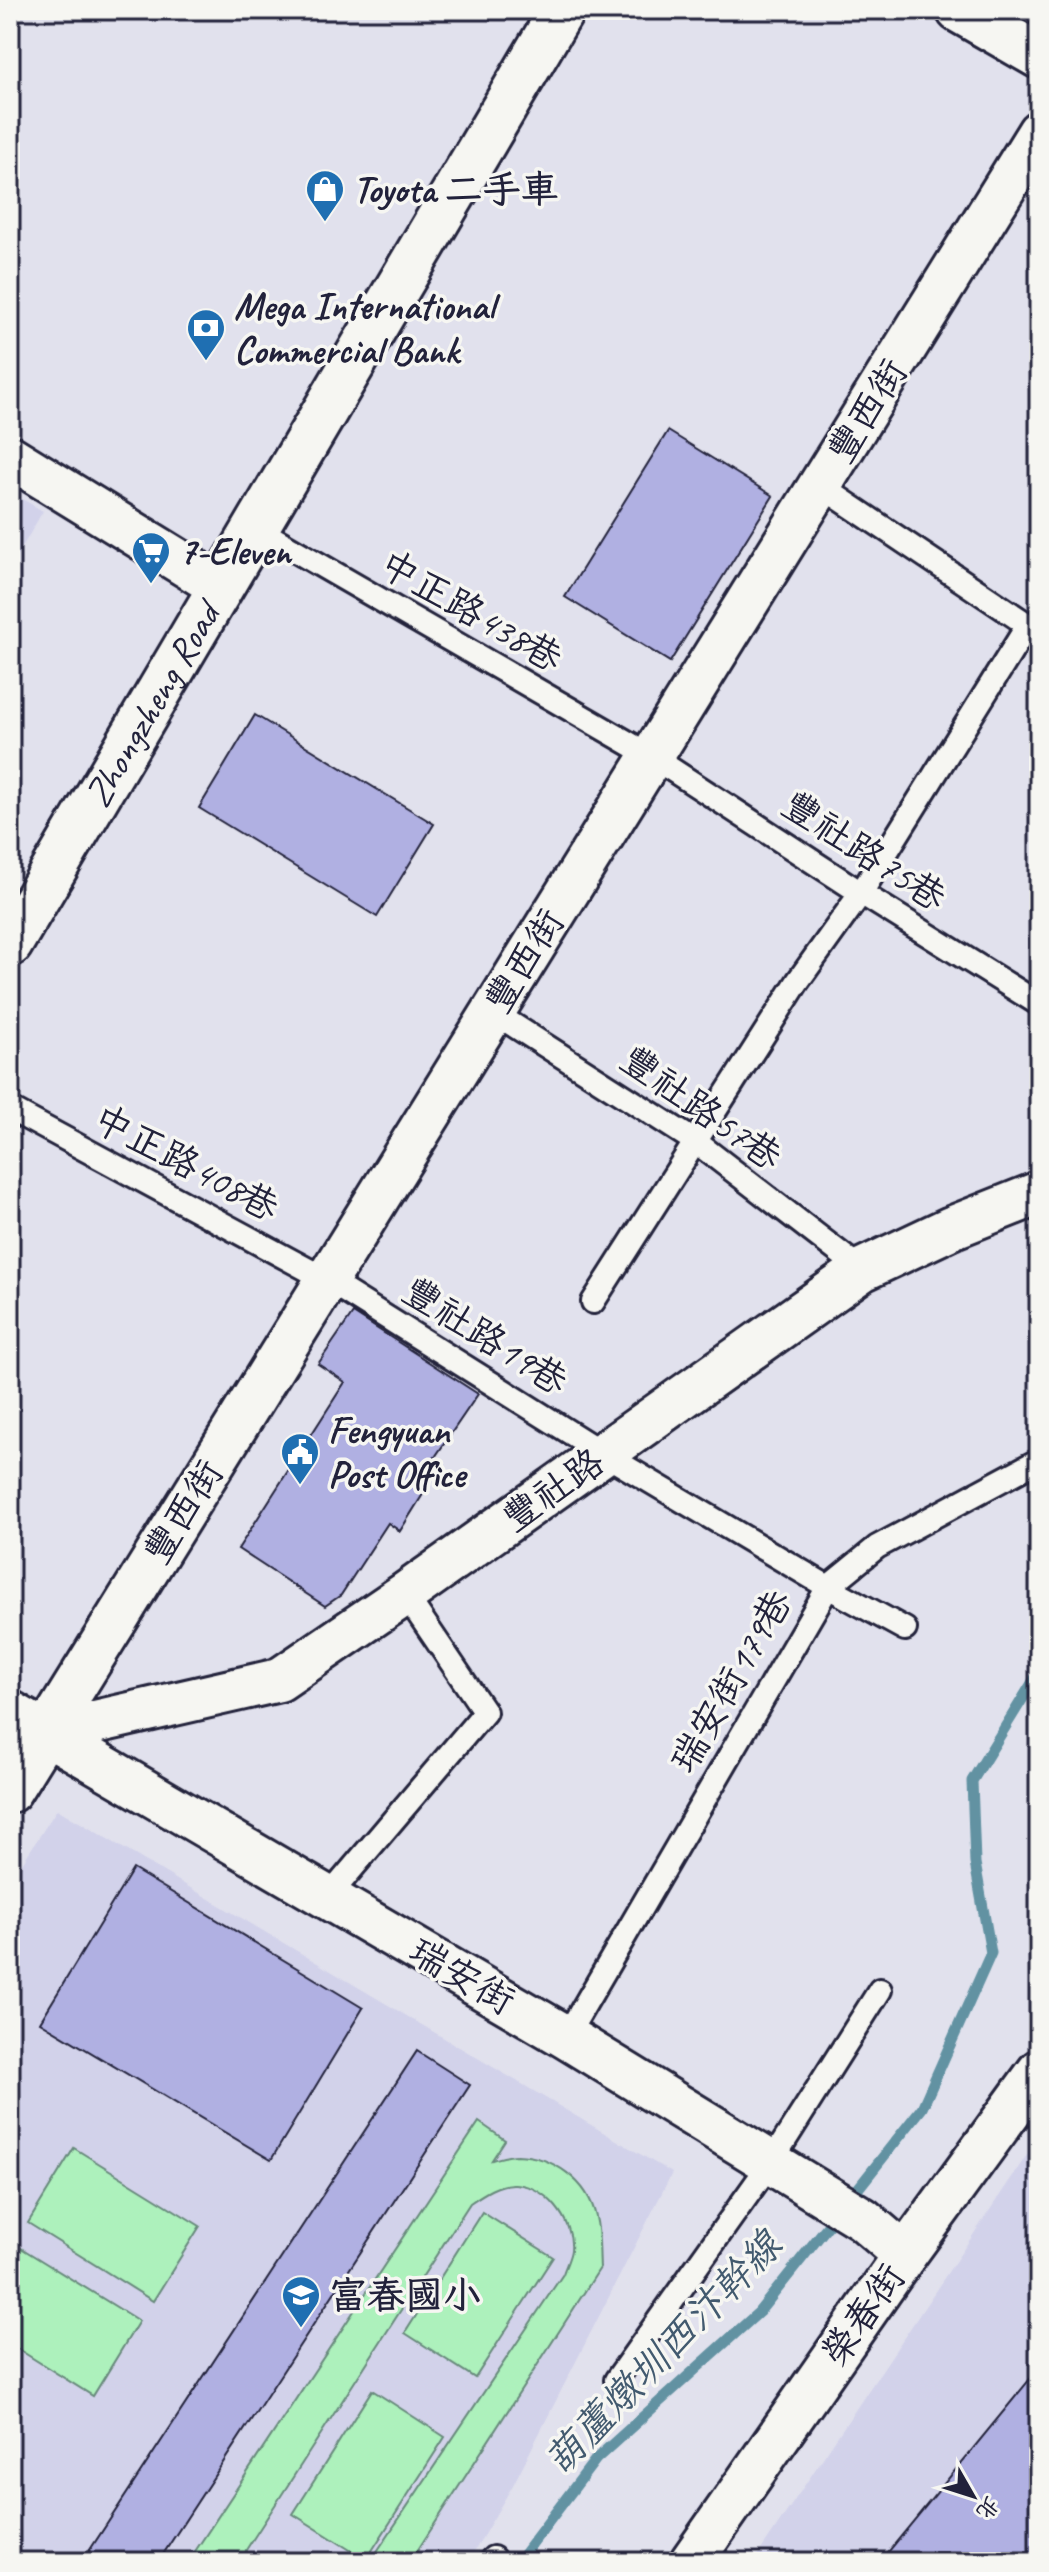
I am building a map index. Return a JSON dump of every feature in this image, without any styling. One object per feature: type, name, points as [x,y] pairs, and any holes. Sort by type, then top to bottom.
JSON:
[{"type":"street","name":"Zhongzheng Road","points":[[10,944],[562,10]]},
{"type":"street","points":[[959,10],[1039,56]]},
{"type":"street","name":"豐西街","points":[[10,1791],[1039,132]]},
{"type":"street","points":[[10,457],[221,587]]},
{"type":"street","name":"豐社路","points":[[47,1733],[279,1680],[862,1270],[951,1228],[1039,1193]]},
{"type":"street","name":"瑞安街","points":[[10,1712],[566,2037],[863,2219],[905,2255]]},
{"type":"street","name":"榮春街","points":[[691,2562],[905,2255],[1039,2071]]},
{"type":"lane","points":[[593,1302],[798,981],[861,893],[1028,625],[821,486]]},
{"type":"lane","name":"中正路438巷","points":[[256,528],[651,756]]},
{"type":"lane","name":"豐社路75巷","points":[[651,756],[1039,1004]]},
{"type":"lane","name":"豐社路57巷","points":[[493,1012],[696,1142],[862,1270]]},
{"type":"lane","name":"中正路408巷","points":[[10,1109],[327,1280]]},
{"type":"lane","name":"豐社路19巷","points":[[327,1280],[604,1454]]},
{"type":"lane","name":"瑞安街179巷","points":[[566,2037],[828,1587],[604,1454]]},
{"type":"lane","points":[[905,1629],[828,1587],[877,1547],[1039,1460]]},
{"type":"lane","points":[[328,1897],[485,1712],[405,1594]]},
{"type":"lane","points":[[616,2380],[771,2162],[880,1990]]},
{"type":"shaded area","points":[[10,492],[43,511],[10,568]]},
{"type":"shaded area","name":"富春國小","points":[[57,1809],[672,2173],[513,2485],[468,2562],[10,2562],[10,1882]]},
{"type":"shaded area","points":[[1039,2137],[1039,2562],[753,2562]]},
{"type":"green space","points":[[479,2122],[505,2140],[492,2160],[514,2155],[530,2156],[556,2166],[577,2182],[592,2204],[596,2217],[600,2268],[410,2562],[370,2562],[563,2274],[570,2256],[571,2239],[563,2216],[547,2198],[526,2186],[503,2185],[470,2203],[246,2550],[245,2562],[188,2562]]},
{"type":"green space","points":[[74,2148],[200,2226],[153,2301],[28,2223]]},
{"type":"green space","points":[[482,2212],[553,2257],[475,2378],[405,2333]]},
{"type":"green space","points":[[13,2243],[139,2321],[93,2396],[10,2344],[10,2249]]},
{"type":"green space","points":[[372,2390],[445,2437],[366,2560],[293,2514]]},
{"type":"building","points":[[668,431],[773,496],[670,662],[565,597]]},
{"type":"building","points":[[255,715],[434,824],[377,917],[199,808]]},
{"type":"building","points":[[353,1313],[478,1394],[416,1485],[425,1491],[400,1531],[388,1523],[341,1595],[325,1606],[238,1549],[345,1382],[318,1364]]},
{"type":"building","points":[[133,1869],[363,2008],[271,2160],[40,2022]]},
{"type":"building","points":[[417,2051],[470,2085],[158,2562],[82,2562]]},
{"type":"building","points":[[1039,2368],[1039,2562],[880,2562]]},
{"type":"waterway","name":"葫蘆燉圳西汴幹線","points":[[849,2200],[922,2108],[991,1953],[975,1863],[972,1781],[1039,1672]]},
{"type":"waterway","name":"葫蘆燉圳西汴幹線","points":[[518,2562],[596,2459],[759,2312],[838,2213]]},
{"type":"place","name":"Toyota 二手車","points":[[325,223]]},
{"type":"place","name":"Mega International Commercial Bank","points":[[206,362]]},
{"type":"place","name":"7-Eleven","points":[[151,585]]},
{"type":"place","name":"Fengyuan Post Office","points":[[300,1486]]},
{"type":"place","name":"富春國小","points":[[301,2329]]}]
